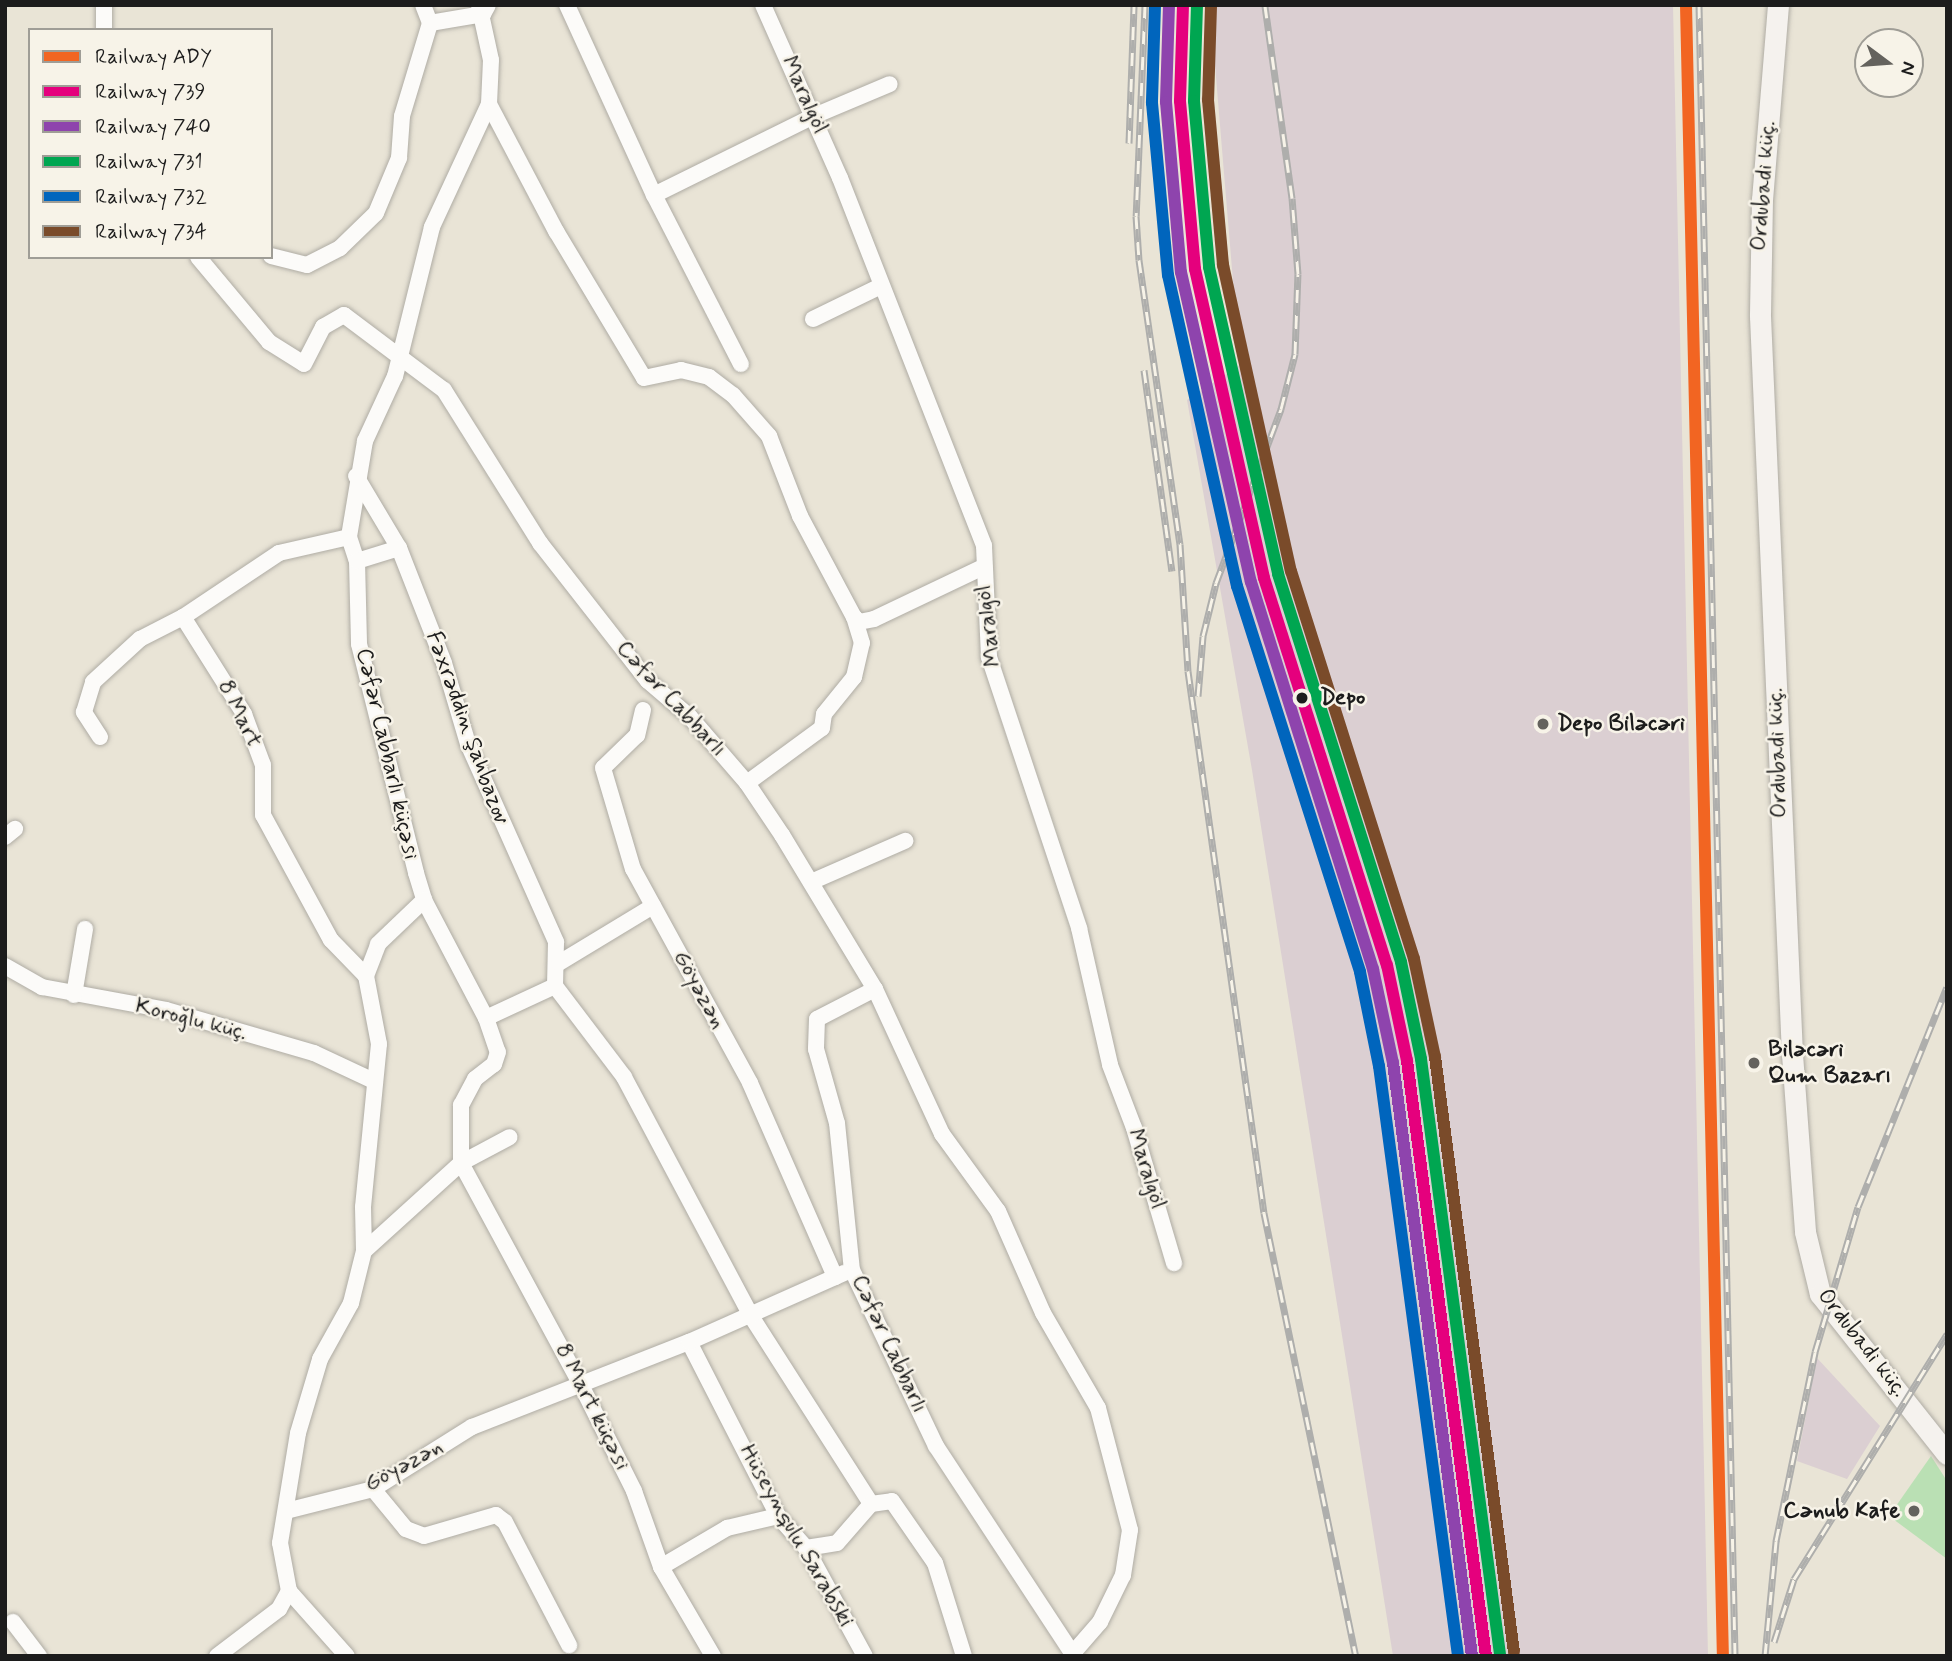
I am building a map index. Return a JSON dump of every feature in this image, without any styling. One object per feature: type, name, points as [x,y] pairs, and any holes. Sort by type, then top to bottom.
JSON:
[{"type":"main road","name":"Ordubadi küç.","points":[[1778,5],[1762,198],[1760,303],[1791,1054],[1805,1231],[1820,1294],[1947,1454]]},
{"type":"street","points":[[104,5],[104,28]]},
{"type":"street","points":[[273,256],[307,265],[340,248],[376,214],[399,158],[402,116],[430,23],[423,5]]},
{"type":"street","points":[[567,5],[654,195],[741,364]]},
{"type":"street","name":"Maralgöl","points":[[763,5],[814,116],[984,545],[989,657],[1079,928],[1110,1065],[1134,1128],[1174,1263]]},
{"type":"street","points":[[430,23],[483,8]]},
{"type":"street","name":"Cəfər Cabbarlı küçəsi","points":[[424,900],[359,644],[357,561],[349,537],[356,476],[365,441],[400,358],[432,227],[489,104],[491,60],[483,8]]},
{"type":"street","points":[[654,195],[814,116],[890,84]]},
{"type":"street","points":[[489,104],[644,378],[681,370],[709,377],[733,395],[769,436],[800,516],[854,617],[862,643],[854,677],[824,714],[822,728],[747,783]]},
{"type":"street","name":"Cəfər Cabbarlı","points":[[200,259],[269,342],[304,364],[323,327],[344,314],[444,390],[540,543],[648,681],[690,717],[747,783],[811,882],[875,989],[942,1134],[998,1211],[1043,1313],[1098,1408],[1130,1530],[1123,1575],[1100,1622],[1073,1654],[936,1446],[852,1270],[837,1123],[816,1049],[817,1019],[875,989]]},
{"type":"street","points":[[813,319],[881,286]]},
{"type":"street","name":"Fəxrəddin Şahbazov","points":[[356,476],[399,548],[444,663],[468,744],[556,942],[559,963],[555,986]]},
{"type":"street","points":[[100,737],[84,712],[93,682],[140,639],[183,617],[279,553],[349,537]]},
{"type":"street","points":[[357,561],[399,548]]},
{"type":"street","points":[[854,617],[859,622],[874,619],[983,567]]},
{"type":"street","name":"8 Mart","points":[[183,617],[244,714],[263,765],[263,815],[331,940],[366,976]]},
{"type":"street","name":"Göyəzən","points":[[643,710],[637,735],[603,768],[633,869],[750,1083],[835,1276]]},
{"type":"street","points":[[811,882],[905,841]]},
{"type":"street","points":[[347,1656],[289,1591],[280,1543],[305,1408],[320,1359],[351,1303],[364,1251],[363,1207],[379,1044],[366,976],[378,944],[424,900],[486,1018],[555,986],[624,1077],[751,1315],[871,1504]]},
{"type":"street","points":[[559,963],[653,906]]},
{"type":"street","points":[[74,995],[85,929]]},
{"type":"street","name":"Koroğlu küç.","points":[[5,966],[42,987],[166,1010],[314,1052],[374,1081]]},
{"type":"street","name":"8 Mart küçəsi","points":[[486,1018],[498,1052],[494,1064],[475,1079],[461,1105],[461,1163],[580,1383],[634,1491],[661,1567],[713,1656]]},
{"type":"street","points":[[364,1251],[461,1163],[510,1137]]},
{"type":"street","name":"Göyəzən","points":[[286,1511],[373,1489],[472,1427],[689,1342],[852,1270]]},
{"type":"street","name":"Hüseynqulu Sarabski","points":[[689,1342],[778,1516],[806,1548],[865,1656]]},
{"type":"street","points":[[373,1489],[406,1529],[424,1536],[496,1514],[505,1522],[569,1645]]},
{"type":"street","points":[[806,1548],[837,1543],[871,1504],[892,1501],[935,1563],[964,1656]]},
{"type":"street","points":[[661,1567],[727,1528],[778,1516]]},
{"type":"street","points":[[218,1656],[279,1609],[289,1591]]},
{"type":"street","points":[[13,1622],[39,1656]]},
{"type":"shaded area","points":[[1210,5],[1673,5],[1708,1656],[1393,1656],[1252,770],[1187,400],[1240,365]]},
{"type":"shaded area","points":[[1817,1358],[1880,1426],[1847,1479],[1797,1461]]},
{"type":"green space","points":[[1931,1456],[1947,1481],[1947,1559],[1889,1516]]},
{"type":"railway","points":[[1129,143],[1134,5]]},
{"type":"railway","points":[[1145,5],[1136,216],[1139,260],[1180,544],[1188,671],[1264,1213],[1356,1656]]},
{"type":"railway","points":[[1198,696],[1203,636],[1216,583],[1281,409],[1295,354],[1298,274],[1292,198],[1265,5]]},
{"type":"railway","points":[[1699,5],[1735,1656]]},
{"type":"railway","points":[[1144,370],[1172,571]]},
{"type":"railway","points":[[1765,1656],[1776,1541],[1815,1352],[1858,1207],[1947,987]]},
{"type":"railway","points":[[1774,1642],[1794,1579],[1947,1334]]},
{"type":"rail line","name":"732","points":[[1155,5],[1152,103],[1168,275],[1237,586],[1360,972],[1379,1066],[1458,1656]]},
{"type":"rail line","name":"740","points":[[1169,5],[1166,102],[1181,272],[1251,582],[1373,969],[1393,1063],[1472,1656]]},
{"type":"rail line","name":"739","points":[[1183,5],[1180,101],[1195,269],[1264,578],[1387,965],[1407,1061],[1486,1656]]},
{"type":"rail line","name":"731","points":[[1197,5],[1194,101],[1209,267],[1278,574],[1401,962],[1421,1059],[1500,1654]]},
{"type":"rail line","name":"ADY","points":[[1686,5],[1723,1656]]},
{"type":"rail line","name":"734","points":[[1211,6],[1208,100],[1223,265],[1291,571],[1414,959],[1435,1057],[1514,1652]]},
{"type":"place","name":"Depo","points":[[1302,698]]},
{"type":"place","name":"Depo Biləcəri","points":[[1543,724]]},
{"type":"place","name":"Biləcəri Qum Bazarı","points":[[1754,1063]]},
{"type":"place","name":"Cənub Kafe","points":[[1914,1511]]}]
